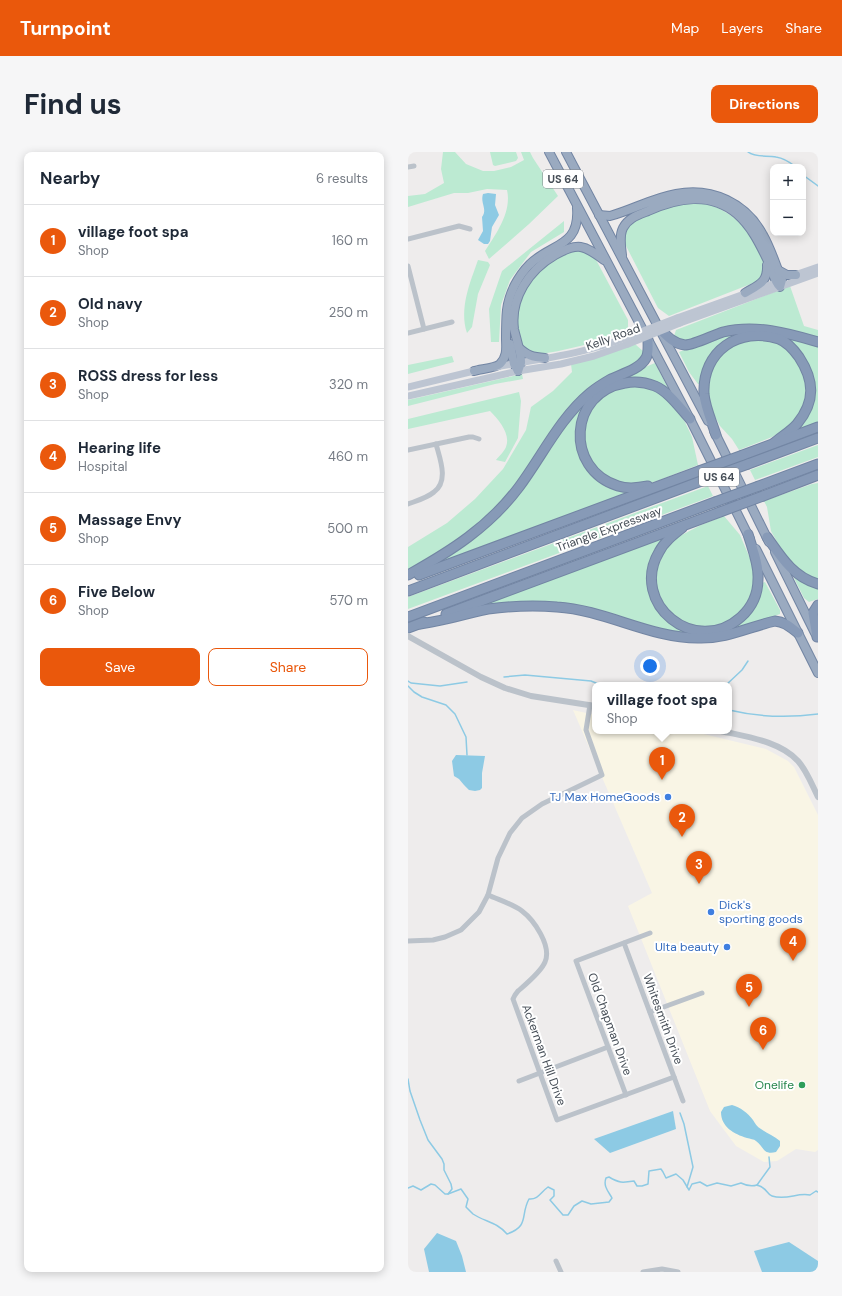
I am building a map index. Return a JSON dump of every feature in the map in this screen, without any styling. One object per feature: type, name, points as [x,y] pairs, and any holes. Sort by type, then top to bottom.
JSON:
[{"type":"highway","name":"US 64","points":[[549,152],[690,419],[818,673]]},
{"type":"highway","name":"US 64","points":[[566,152],[716,435],[818,638]]},
{"type":"highway","points":[[599,215],[605,217],[610,216],[676,194],[703,193],[731,201],[754,221],[763,236],[778,270],[779,283]]},
{"type":"highway","points":[[622,258],[621,235],[623,229],[632,218],[672,201],[682,199],[707,200],[719,204],[736,213],[751,228],[758,239],[766,260],[779,283]]},
{"type":"highway","points":[[474,371],[499,365],[501,363],[507,351],[507,310],[516,283],[530,264],[570,238],[576,227],[578,218],[577,205]]},
{"type":"highway","points":[[517,363],[518,348],[514,321],[515,308],[517,298],[535,270],[548,259],[561,251],[576,246],[588,248],[607,262]]},
{"type":"highway","points":[[745,293],[758,286],[765,279],[767,273],[766,260]]},
{"type":"highway","points":[[778,270],[787,275],[796,275]]},
{"type":"highway","points":[[660,329],[678,344],[688,345],[724,332],[751,329],[779,332],[818,342]]},
{"type":"highway","points":[[507,332],[517,363],[518,371]]},
{"type":"highway","points":[[716,435],[704,394],[706,373],[711,362],[718,352],[730,343],[746,336],[763,336],[780,339],[794,349],[806,367],[811,381],[811,398],[806,411],[798,423],[774,443]]},
{"type":"highway","points":[[408,575],[443,556],[467,539],[489,520],[505,504],[568,416],[584,398],[593,390],[609,380],[642,363],[647,357],[648,340]]},
{"type":"highway","points":[[518,348],[532,357],[545,358]]},
{"type":"highway","points":[[662,485],[641,487],[617,486],[594,471],[584,454],[580,443],[580,428],[583,416],[588,406],[596,396],[606,389],[616,384],[641,382],[655,386],[664,392],[690,419]]},
{"type":"highway","points":[[408,579],[818,427]]},
{"type":"highway","name":"Triangle Expressway","points":[[408,591],[818,438]]},
{"type":"highway","name":"Triangle Expressway","points":[[408,617],[818,464]]},
{"type":"highway","points":[[408,628],[818,475]]},
{"type":"highway","points":[[803,481],[818,480]]},
{"type":"highway","points":[[687,524],[670,538],[658,554],[654,565],[652,583],[656,599],[669,617],[676,623],[697,631],[710,631],[730,625],[746,613],[753,602],[757,590],[758,577],[748,534]]},
{"type":"highway","points":[[767,537],[784,562],[798,575],[818,584]]},
{"type":"highway","points":[[818,605],[813,613],[818,638]]},
{"type":"highway","points":[[420,624],[486,610],[519,606],[538,606],[559,607],[591,612],[681,638],[700,638],[728,635],[775,621],[788,625],[798,633]]},
{"type":"main road","name":"Kelly Road","points":[[408,396],[518,371],[582,359],[818,267]]},
{"type":"main road","name":"Kelly Road","points":[[679,321],[745,293],[818,273]]},
{"type":"main road","name":"Kelly Road","points":[[408,387],[474,371],[569,355],[626,341]]},
{"type":"street","points":[[408,167],[414,166]]},
{"type":"street","points":[[408,239],[459,226],[470,229]]},
{"type":"street","points":[[408,266],[424,329]]},
{"type":"street","points":[[408,333],[452,322]]},
{"type":"street","points":[[408,450],[469,437],[479,439]]},
{"type":"street","points":[[408,504],[434,493],[442,482],[443,473],[436,444]]},
{"type":"street","points":[[408,941],[445,938],[461,930],[479,912],[488,895],[498,858],[510,833],[522,818],[542,804],[602,775],[586,730],[592,705],[532,696],[505,688],[481,677],[410,636]]},
{"type":"street","points":[[732,734],[769,743],[787,752],[799,762],[818,797]]},
{"type":"street","name":"Ackerman Hill Drive","points":[[488,895],[521,911],[534,922],[545,944],[547,954],[543,966],[515,995],[513,999],[557,1120],[626,1095]]},
{"type":"street","points":[[624,943],[650,933]]},
{"type":"street","name":"Old Chapman Drive","points":[[624,943],[576,961],[626,1095]]},
{"type":"street","name":"Whitesmith Drive","points":[[624,943],[683,1101]]},
{"type":"street","points":[[650,1012],[702,993]]},
{"type":"street","points":[[518,1081],[608,1047]]},
{"type":"street","points":[[626,1095],[674,1077]]},
{"type":"street","points":[[556,1260],[561,1272]]},
{"type":"street","points":[[643,1272],[662,1269],[678,1272]]},
{"type":"shaded area","points":[[573,710],[592,714],[592,734],[704,734],[766,749],[788,761],[794,767],[818,815],[818,1150],[815,1152],[796,1149],[777,1161],[764,1162],[736,1146],[710,1111],[628,906],[652,893]]},
{"type":"green space","points":[[443,152],[455,152],[466,164],[483,171],[494,171],[511,167],[524,160],[521,152],[530,152],[558,196],[489,259],[485,251],[498,230],[505,214],[508,198],[507,190],[487,189],[468,193],[454,193],[408,207],[408,196],[425,194],[444,183],[441,169]]},
{"type":"green space","points":[[490,152],[516,152],[518,158],[516,161],[495,166],[493,165]]},
{"type":"green space","points":[[702,202],[721,209],[741,224],[747,231],[763,260],[764,267],[761,280],[669,316],[658,308],[625,244],[624,236],[626,228],[632,221],[672,204]]},
{"type":"green space","points":[[564,221],[564,232],[531,252],[510,280],[501,305],[499,342],[491,342],[489,309],[502,271]]},
{"type":"green space","points":[[577,250],[587,251],[594,256],[628,320],[628,332],[581,346],[533,355],[521,344],[518,335],[517,316],[521,297],[529,282],[537,272],[566,252]]},
{"type":"green space","points":[[478,260],[488,262],[490,265],[478,294],[472,327],[467,333],[464,314],[466,296]]},
{"type":"green space","points":[[790,286],[804,326],[818,330],[818,339],[775,328],[688,341],[680,341],[674,336],[676,330]]},
{"type":"green space","points":[[740,332],[740,335],[733,338],[701,384],[698,384],[689,372],[679,352],[713,338]]},
{"type":"green space","points":[[779,334],[818,345],[818,424],[796,432],[814,386]]},
{"type":"green space","points":[[756,338],[779,343],[799,360],[808,387],[802,413],[795,422],[772,437],[739,450],[732,439],[720,426],[711,409],[707,396],[708,374],[713,363],[731,345]]},
{"type":"green space","points":[[635,344],[644,352],[640,361],[606,379],[538,454],[504,500],[460,540],[408,572],[408,547],[447,523],[475,499],[503,469],[526,430],[531,407],[553,391],[572,372],[571,364]]},
{"type":"green space","points":[[452,356],[454,362],[408,374],[408,365]]},
{"type":"green space","points":[[655,363],[668,388],[666,389],[624,379],[616,379]]},
{"type":"green space","points":[[522,374],[523,379],[495,384],[408,406],[408,400]]},
{"type":"green space","points":[[625,385],[652,387],[674,406],[685,422],[692,437],[698,465],[657,481],[642,485],[626,485],[601,474],[586,453],[583,428],[594,403],[603,394]]},
{"type":"green space","points":[[519,392],[521,401],[518,438],[505,462],[496,460],[506,447],[506,432],[490,411],[408,429],[408,419]]},
{"type":"green space","points":[[587,402],[583,408],[584,463],[624,490],[625,493],[608,502],[436,566],[435,564],[471,540],[577,409]]},
{"type":"green space","points":[[818,445],[818,457],[755,480],[750,470]]},
{"type":"green space","points":[[818,483],[818,581],[803,576],[786,558],[771,531],[767,507],[764,501]]},
{"type":"green space","points":[[708,486],[713,496],[408,609],[408,597]]},
{"type":"green space","points":[[724,516],[740,535],[752,563],[756,577],[756,586],[746,608],[728,623],[706,629],[685,624],[667,610],[657,592],[655,573],[666,547],[676,538],[701,525]]},
{"type":"green space","points":[[667,534],[662,543],[652,594],[693,635],[673,633],[601,612],[486,607],[485,604]]},
{"type":"green space","points":[[796,577],[818,587],[818,599],[809,602],[804,598],[794,578]]},
{"type":"green space","points":[[765,582],[780,610],[780,614],[729,632],[729,629],[762,583]]},
{"type":"water","points":[[483,194],[496,194],[495,205],[499,215],[492,227],[490,241],[488,244],[484,244],[478,240],[483,231],[482,217],[484,214],[484,209],[482,197]]},
{"type":"water","points":[[456,755],[485,756],[482,773],[482,788],[480,790],[469,790],[459,779],[454,776],[452,761]]},
{"type":"water","points":[[732,1105],[744,1111],[751,1117],[758,1127],[780,1141],[780,1146],[776,1152],[772,1153],[764,1150],[755,1140],[737,1134],[726,1126],[723,1122],[721,1112],[724,1107]]},
{"type":"water","points":[[673,1111],[676,1129],[610,1153],[594,1139]]},
{"type":"water","points":[[437,1233],[456,1241],[466,1272],[429,1272],[424,1249]]},
{"type":"water","points":[[789,1242],[818,1261],[818,1272],[762,1272],[754,1251]]},
{"type":"waterway","points":[[748,152],[758,156],[773,156],[792,164]]},
{"type":"waterway","points":[[806,177],[818,186]]},
{"type":"waterway","points":[[729,682],[742,670],[748,661]]},
{"type":"waterway","points":[[504,677],[525,675],[594,682]]},
{"type":"waterway","points":[[408,681],[411,683],[440,686],[467,682]]},
{"type":"waterway","points":[[408,686],[422,697],[446,705],[455,714],[466,737],[467,755]]},
{"type":"waterway","points":[[732,711],[773,716],[818,714]]},
{"type":"waterway","points":[[408,1079],[410,1091],[428,1140],[442,1159],[444,1170],[451,1184],[452,1189],[448,1194]]},
{"type":"waterway","points":[[680,1113],[684,1124],[693,1167],[687,1187]]},
{"type":"waterway","points":[[757,1185],[770,1167],[769,1157]]},
{"type":"waterway","points":[[408,1188],[413,1186],[421,1190],[431,1184],[435,1185],[445,1194],[461,1189],[468,1199],[466,1207],[473,1214],[499,1227],[507,1234],[514,1231],[522,1224],[526,1205],[529,1199],[537,1197],[548,1187],[554,1190],[554,1196],[550,1200],[563,1215],[568,1215],[574,1206],[582,1201],[591,1204],[609,1202],[612,1198],[606,1186],[606,1178],[609,1177],[621,1182],[634,1181],[637,1186],[642,1186],[648,1184],[649,1171],[661,1169],[666,1178],[676,1174],[683,1180],[689,1190],[692,1184],[700,1182],[707,1186],[717,1183],[731,1186],[741,1183],[749,1186],[757,1185],[762,1187],[771,1195],[782,1198],[805,1194],[810,1195],[816,1191],[818,1192]]},
{"type":"place","name":"village foot spa","points":[[662,780]]},
{"type":"place","name":"TJ Max HomeGoods","points":[[668,797]]},
{"type":"place","name":"Old navy","points":[[682,837]]},
{"type":"place","name":"ROSS dress for less","points":[[699,884]]},
{"type":"place","name":"Dick's sporting goods","points":[[711,912]]},
{"type":"place","name":"Ulta beauty","points":[[727,947]]},
{"type":"place","name":"Hearing life","points":[[793,961]]},
{"type":"place","name":"Massage Envy","points":[[749,1007]]},
{"type":"place","name":"Five Below","points":[[763,1050]]},
{"type":"place","name":"Onelife","points":[[802,1085]]}]
